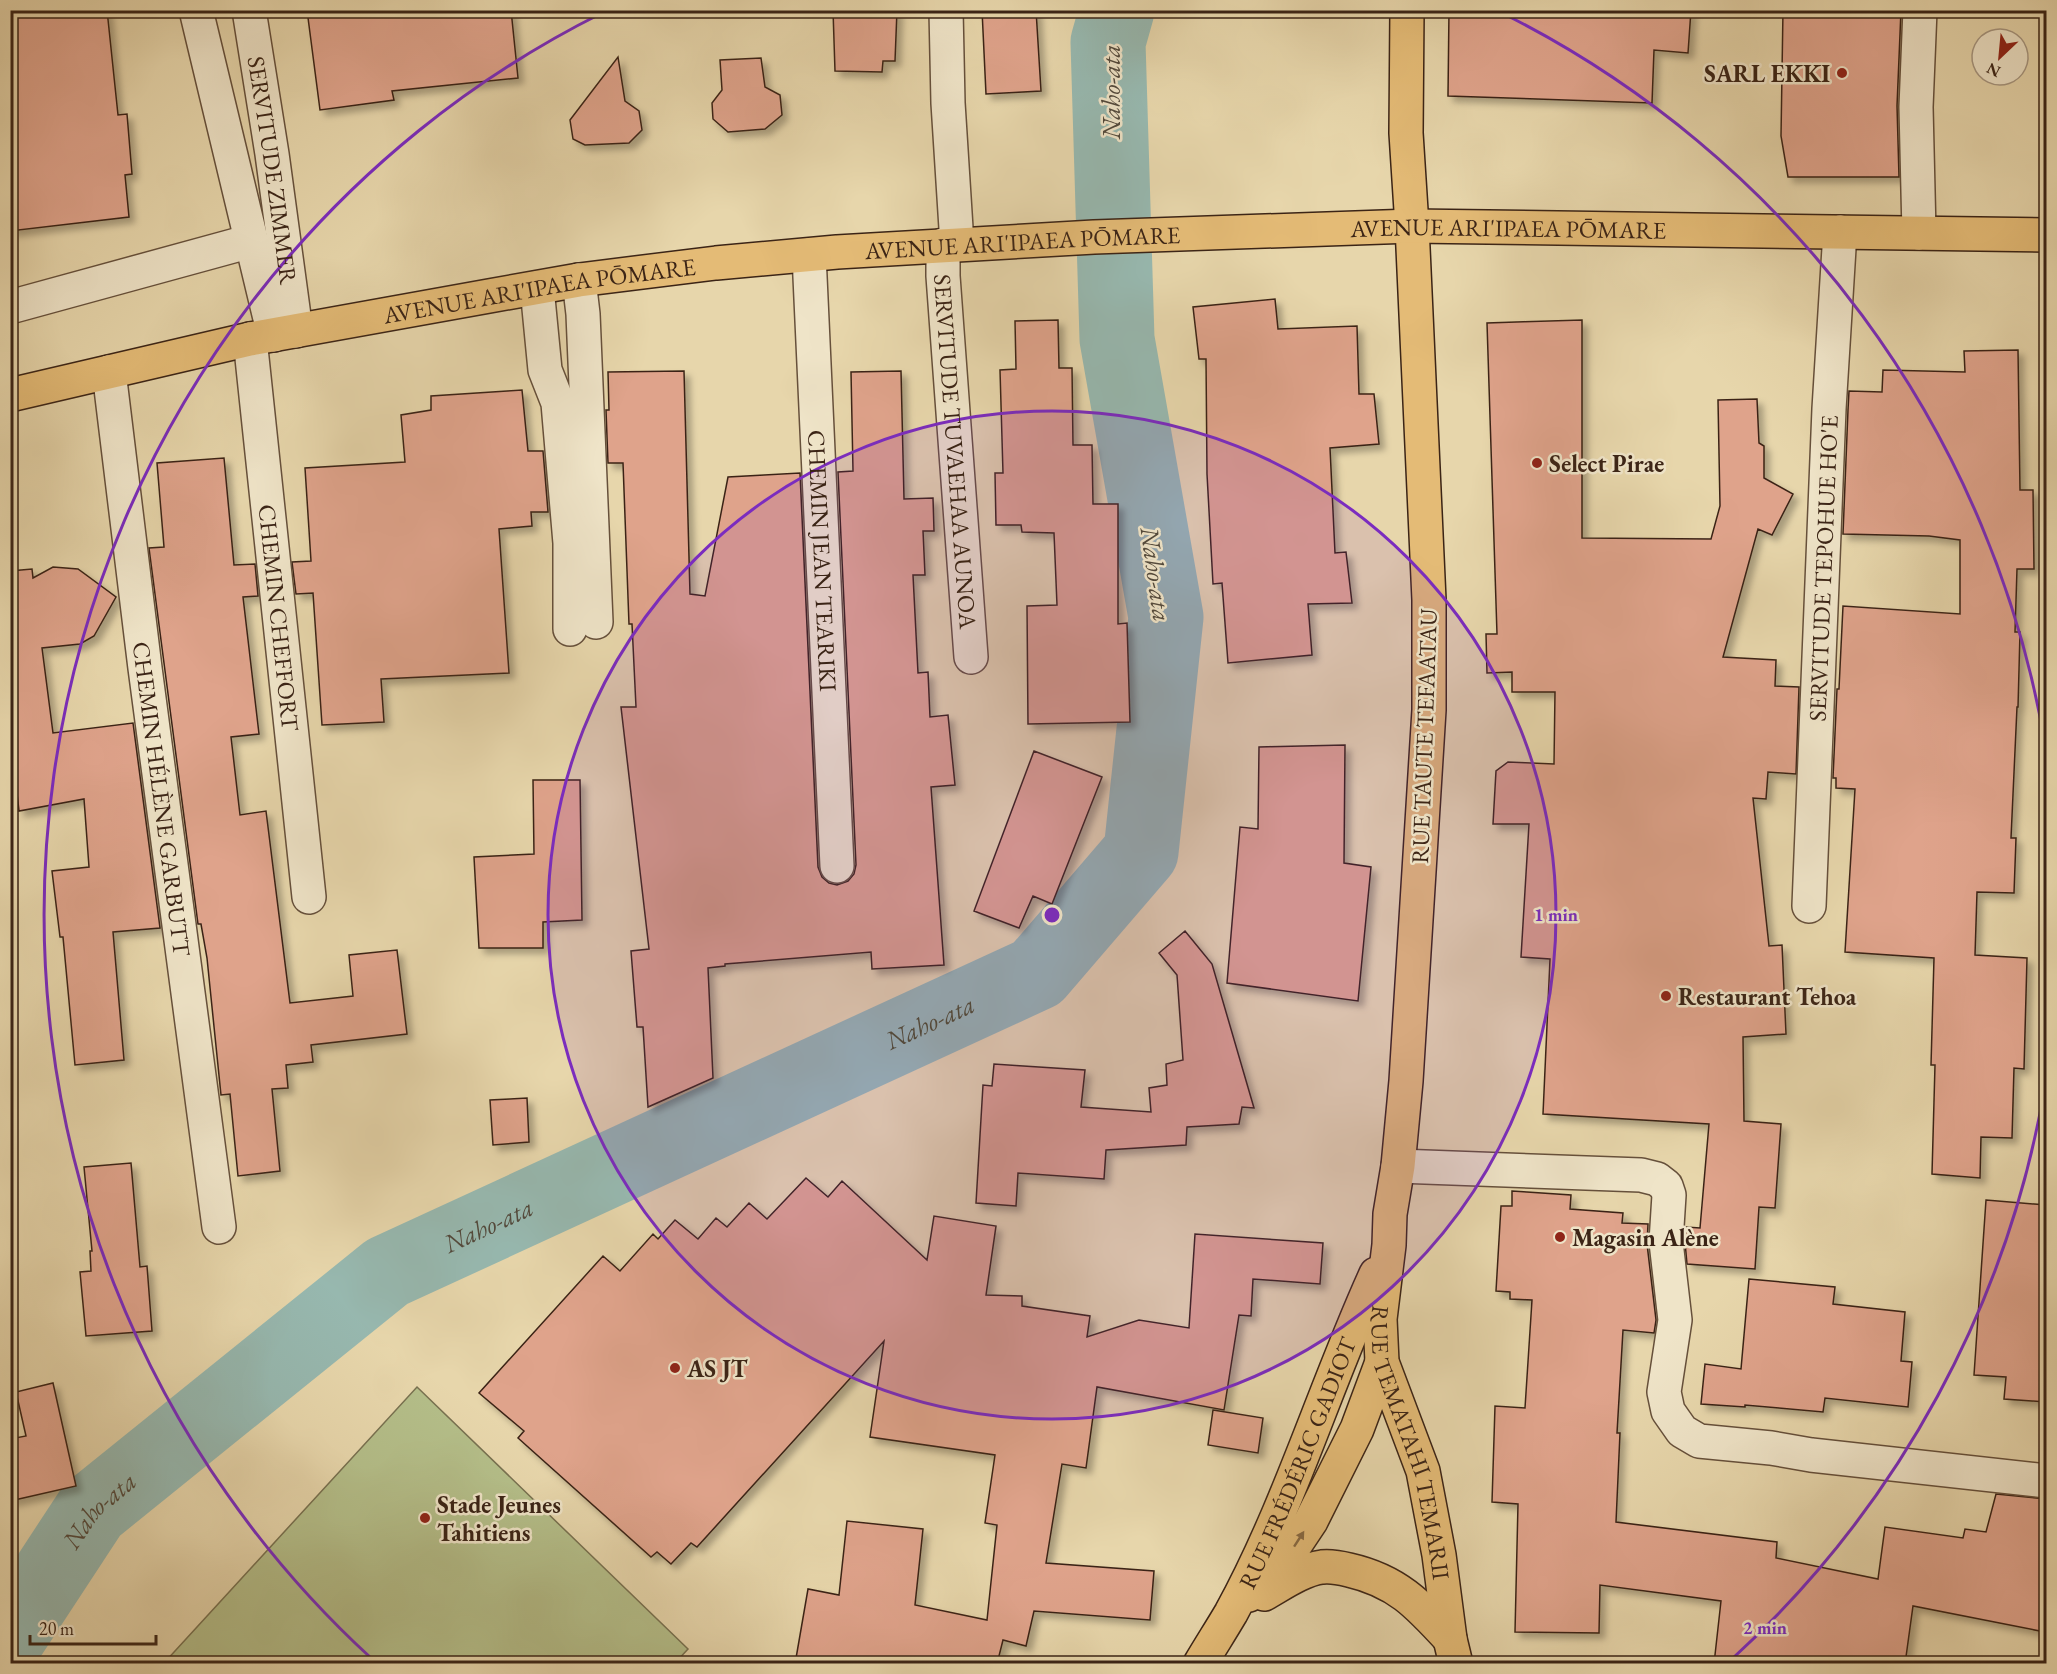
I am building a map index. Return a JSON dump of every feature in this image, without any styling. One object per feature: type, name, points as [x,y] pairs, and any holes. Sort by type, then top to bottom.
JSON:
[{"type":"main road","name":"RUE TAUTE TEFAATAU","points":[[1389,1245],[1390,1214],[1398,1166],[1406,1081],[1430,710],[1429,600],[1406,133],[1407,10]]},
{"type":"main road","name":"AVENUE ARI'IPAEA PŌMARE","points":[[10,395],[273,335],[579,280],[716,262],[950,245],[1412,226],[2046,235]]},
{"type":"main road","name":"RUE TEMATAHI TEMARII","points":[[1389,1245],[1380,1319],[1382,1362],[1423,1471],[1439,1555],[1453,1651]]},
{"type":"main road","name":"RUE FRÉDÉRIC GADIOT","points":[[1200,1664],[1231,1613],[1266,1540],[1306,1447],[1348,1334],[1389,1245]]},
{"type":"main road","name":"RUE FRÉDÉRIC GADIOT","points":[[1231,1613],[1285,1560],[1311,1521],[1357,1429],[1382,1362]]},
{"type":"main road","name":"RUE TEMATAHI TEMARII","points":[[1231,1613],[1297,1576],[1323,1567],[1341,1569],[1367,1574],[1394,1587],[1419,1605],[1453,1651]]},
{"type":"street","points":[[196,10],[273,335]]},
{"type":"street","name":"SERVITUDE ZIMMER","points":[[249,10],[272,154],[273,335]]},
{"type":"street","name":"SERVITUDE TUVAEHAA AUNOA","points":[[946,10],[950,245],[944,288],[971,657]]},
{"type":"street","points":[[1919,233],[1916,107],[1920,10]]},
{"type":"street","name":"SERVITUDE TEPOHUE HO'E","points":[[1809,906],[1829,409],[1840,232]]},
{"type":"street","points":[[10,307],[251,241]]},
{"type":"street","name":"CHEMIN JEAN TEARIKI","points":[[809,255],[837,866]]},
{"type":"street","points":[[537,288],[545,370],[558,404],[570,543],[583,626],[583,314],[579,280]]},
{"type":"street","name":"CHEMIN CHEFFORT","points":[[273,335],[309,897]]},
{"type":"street","name":"CHEMIN HÉLÈNE GARBUTT","points":[[109,372],[145,668],[219,1227]]},
{"type":"street","points":[[1398,1166],[1641,1175],[1657,1179],[1666,1186],[1669,1195],[1666,1242],[1675,1320],[1664,1392],[1668,1411],[1677,1425],[1682,1431],[1699,1441],[2046,1480]]},
{"type":"green space","name":"Stade Jeunes Tahitiens","points":[[417,1387],[688,1649],[675,1663],[164,1663]]},
{"type":"building","points":[[10,10],[107,10],[118,115],[127,114],[132,174],[125,175],[129,217],[10,231]]},
{"type":"building","points":[[307,10],[511,10],[518,78],[392,91],[394,100],[320,110]]},
{"type":"building","points":[[833,10],[897,10],[895,61],[883,61],[882,72],[835,71]]},
{"type":"building","points":[[982,10],[1036,10],[1041,91],[986,94]]},
{"type":"building","points":[[1449,10],[1691,10],[1688,53],[1654,50],[1652,103],[1448,96]]},
{"type":"building","name":"SARL EKKI","points":[[1783,10],[1901,10],[1897,106],[1899,177],[1788,177],[1781,136]]},
{"type":"building","points":[[618,57],[625,101],[639,111],[642,130],[629,143],[585,145],[573,139],[570,120]]},
{"type":"building","points":[[761,58],[765,87],[780,95],[782,115],[765,129],[728,132],[713,119],[712,103],[722,90],[720,60]]},
{"type":"building","points":[[1275,299],[1278,329],[1357,326],[1359,394],[1374,394],[1379,444],[1330,448],[1335,553],[1346,552],[1352,603],[1308,604],[1312,655],[1228,663],[1222,583],[1213,584],[1207,474],[1206,359],[1199,359],[1193,307]]},
{"type":"building","points":[[1058,320],[1059,368],[1072,368],[1073,445],[1092,445],[1093,504],[1118,504],[1118,624],[1127,623],[1130,722],[1028,724],[1027,606],[1057,605],[1054,533],[1022,532],[1021,525],[996,525],[995,473],[1003,473],[1000,370],[1016,369],[1015,321]]},
{"type":"building","points":[[1582,320],[1582,538],[1711,539],[1720,506],[1718,400],[1757,399],[1759,443],[1764,446],[1764,478],[1793,494],[1772,535],[1758,529],[1723,657],[1776,660],[1775,686],[1799,687],[1796,774],[1768,772],[1766,799],[1753,798],[1769,946],[1782,945],[1786,1034],[1743,1037],[1744,1121],[1781,1124],[1775,1208],[1759,1207],[1755,1269],[1687,1264],[1686,1227],[1700,1228],[1709,1124],[1543,1114],[1550,959],[1521,957],[1529,824],[1493,824],[1496,771],[1508,762],[1554,764],[1555,692],[1512,692],[1512,672],[1487,673],[1486,634],[1497,634],[1487,323]]},
{"type":"building","points":[[2018,350],[2020,490],[2033,490],[2034,569],[2017,569],[2015,632],[2020,632],[2011,838],[2016,838],[2014,893],[1977,892],[1975,955],[2027,958],[2024,1069],[2014,1068],[2012,1138],[1981,1137],[1980,1178],[1932,1174],[1935,1065],[1931,1065],[1934,958],[1845,952],[1855,789],[1836,788],[1836,778],[1833,778],[1843,606],[1960,614],[1960,540],[1929,536],[1843,534],[1848,410],[1849,391],[1882,392],[1883,370],[1965,372],[1964,351]]},
{"type":"building","points":[[684,371],[690,594],[705,596],[728,477],[800,473],[818,867],[822,877],[829,883],[837,885],[848,881],[854,874],[856,865],[838,472],[853,471],[851,372],[901,371],[904,499],[933,498],[934,531],[923,531],[925,575],[913,575],[918,673],[928,672],[930,717],[948,715],[955,785],[931,787],[944,965],[872,969],[871,952],[725,964],[725,966],[708,968],[713,1078],[648,1107],[643,1027],[637,1027],[631,951],[649,949],[621,707],[636,707],[632,624],[629,624],[623,463],[608,463],[606,410],[609,410],[608,372]]},
{"type":"building","points":[[522,390],[528,451],[543,451],[548,512],[531,512],[532,526],[499,529],[509,673],[381,679],[384,722],[322,725],[313,593],[296,594],[292,562],[311,561],[305,468],[405,462],[401,415],[431,410],[431,396]]},
{"type":"building","points":[[224,458],[234,565],[255,564],[258,596],[243,597],[259,734],[231,737],[240,815],[266,811],[290,1003],[353,996],[349,955],[397,950],[407,1034],[311,1045],[313,1062],[286,1065],[288,1088],[272,1089],[280,1171],[238,1176],[230,1094],[221,1095],[207,958],[201,924],[198,924],[149,548],[164,547],[157,463]]},
{"type":"building","points":[[53,567],[78,569],[116,597],[94,636],[80,644],[42,648],[53,733],[133,723],[160,928],[113,932],[124,1060],[75,1065],[63,937],[60,937],[52,871],[89,867],[84,799],[19,811],[10,731],[10,571],[32,569],[33,578]]},
{"type":"building","points":[[1345,745],[1344,863],[1371,867],[1358,1001],[1227,983],[1240,827],[1258,829],[1259,747]]},
{"type":"building","points":[[1034,751],[1102,777],[1052,904],[1033,896],[1019,928],[974,911]]},
{"type":"building","points":[[533,780],[580,780],[582,920],[543,922],[543,948],[479,948],[474,857],[534,854]]},
{"type":"building","points":[[1185,931],[1212,964],[1254,1108],[1242,1107],[1239,1124],[1187,1127],[1186,1145],[1106,1150],[1104,1179],[1018,1173],[1016,1206],[976,1203],[983,1085],[992,1086],[994,1064],[1085,1070],[1081,1107],[1151,1112],[1149,1088],[1167,1085],[1166,1064],[1183,1060],[1177,975],[1159,953]]},
{"type":"building","points":[[527,1098],[529,1142],[493,1145],[490,1100]]},
{"type":"building","points":[[131,1163],[140,1267],[147,1266],[152,1331],[86,1336],[80,1272],[91,1271],[90,1251],[92,1251],[84,1167]]},
{"type":"building","points":[[806,1178],[828,1197],[842,1181],[927,1260],[934,1216],[996,1226],[986,1295],[1022,1296],[1022,1306],[1090,1316],[1087,1337],[1139,1320],[1189,1328],[1195,1234],[1323,1243],[1320,1284],[1253,1279],[1251,1316],[1239,1315],[1224,1410],[1097,1387],[1086,1468],[1062,1464],[1046,1563],[1154,1571],[1150,1620],[1034,1611],[1026,1646],[1003,1640],[997,1664],[795,1664],[808,1589],[839,1595],[847,1521],[923,1529],[915,1605],[987,1620],[997,1525],[985,1523],[995,1455],[870,1437],[884,1341],[697,1547],[691,1543],[671,1564],[657,1552],[651,1557],[518,1438],[524,1431],[479,1393],[603,1256],[620,1271],[653,1234],[658,1239],[675,1220],[698,1239],[716,1218],[727,1227],[749,1203],[767,1219]]},
{"type":"building","points":[[1512,1191],[1571,1195],[1570,1209],[1623,1213],[1622,1223],[1648,1224],[1647,1244],[1656,1320],[1654,1333],[1623,1330],[1617,1433],[1620,1433],[1616,1522],[1777,1542],[1776,1558],[1878,1579],[1885,1527],[1963,1538],[1965,1529],[1986,1532],[1996,1494],[2046,1499],[2046,1593],[2040,1631],[1913,1606],[1905,1664],[1714,1664],[1721,1601],[1600,1585],[1599,1633],[1515,1632],[1518,1504],[1492,1502],[1495,1406],[1525,1408],[1532,1300],[1510,1299],[1510,1292],[1496,1291],[1501,1206],[1512,1206]]},
{"type":"building","points":[[1986,1200],[2046,1205],[2046,1402],[2004,1399],[2006,1377],[1974,1375]]},
{"type":"building","points":[[1749,1279],[1835,1287],[1833,1304],[1905,1312],[1901,1361],[1912,1362],[1908,1407],[1825,1398],[1823,1412],[1745,1405],[1745,1407],[1701,1404],[1705,1364],[1741,1369]]},
{"type":"building","points":[[53,1383],[76,1486],[10,1501],[10,1439],[26,1436],[16,1392]]},
{"type":"building","points":[[1213,1410],[1263,1418],[1258,1453],[1208,1445]]},
{"type":"waterway","name":"Naho-ata","points":[[10,1635],[92,1510],[387,1272],[1037,973],[1141,852],[1166,617],[1117,339],[1108,42],[1117,10]]},
{"type":"place","name":"SARL EKKI","points":[[1842,73]]},
{"type":"place","name":"Select Pirae","points":[[1537,463]]},
{"type":"place","name":"Restaurant Tehoa","points":[[1666,996]]},
{"type":"place","name":"Magasin Alène","points":[[1560,1237]]},
{"type":"place","name":"AS JT","points":[[675,1368]]},
{"type":"place","name":"Stade Jeunes Tahitiens","points":[[425,1518]]}]
